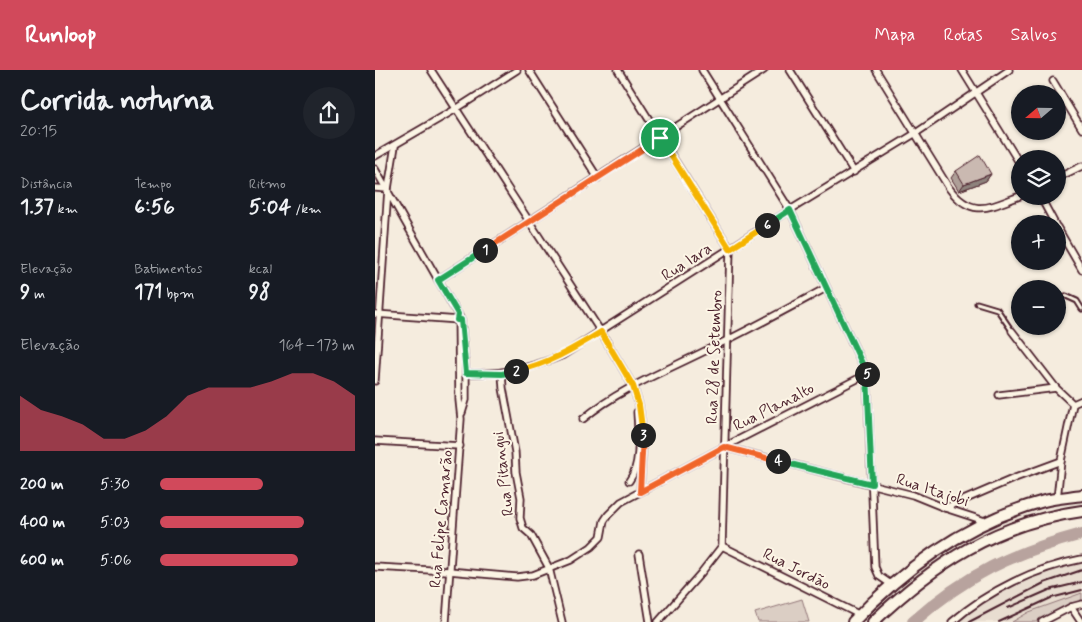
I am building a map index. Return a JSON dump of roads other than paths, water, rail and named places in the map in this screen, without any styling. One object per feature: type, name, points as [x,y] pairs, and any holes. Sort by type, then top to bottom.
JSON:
[{"type":"main road","points":[[860,620],[892,585],[925,558],[964,533],[1045,501],[1082,495]]},
{"type":"main road","points":[[873,622],[901,595],[933,570],[971,546],[1032,522],[1061,514],[1082,511]]},
{"type":"street","points":[[431,70],[601,332],[633,386],[639,405],[643,436],[640,492]]},
{"type":"street","points":[[375,156],[395,146],[517,70]]},
{"type":"street","points":[[529,70],[598,178]]},
{"type":"street","points":[[618,70],[730,249]]},
{"type":"street","points":[[702,70],[790,210],[867,374],[876,572],[892,585]]},
{"type":"street","points":[[438,280],[765,70]]},
{"type":"street","points":[[790,70],[854,172]]},
{"type":"street","points":[[876,70],[955,196],[963,203],[972,207],[985,209],[1011,199]]},
{"type":"street","points":[[961,70],[1011,150]]},
{"type":"street","name":"Rua Iara","points":[[466,373],[502,374],[539,365],[563,355],[790,210],[916,133],[1009,70]]},
{"type":"street","points":[[1053,80],[1082,129]]},
{"type":"street","points":[[375,381],[377,314],[387,189],[395,146]]},
{"type":"street","points":[[1066,174],[1082,166]]},
{"type":"street","points":[[375,169],[458,318]]},
{"type":"street","points":[[375,188],[387,189]]},
{"type":"street","points":[[1066,240],[1079,259],[1082,270]]},
{"type":"street","name":"Rua 28 de Setembro","points":[[722,546],[730,249]]},
{"type":"street","points":[[583,419],[597,407],[633,386],[727,340],[826,288]]},
{"type":"street","points":[[377,314],[458,318]]},
{"type":"street","name":"Rua Felipe Camarão","points":[[458,318],[466,373],[466,400],[461,419]]},
{"type":"street","name":"Rua Felipe Camarão","points":[[446,622],[460,446],[458,318]]},
{"type":"street","points":[[1015,335],[1056,388],[1073,404]]},
{"type":"street","name":"Rua Pitangui","points":[[502,374],[521,498],[520,518],[523,528],[531,534],[549,568],[562,622]]},
{"type":"street","name":"Rua Planalto","points":[[375,567],[517,577],[533,574],[571,560],[591,547],[601,537],[604,521],[621,502],[867,374]]},
{"type":"street","points":[[999,395],[1056,388]]},
{"type":"street","points":[[1073,404],[1082,400]]},
{"type":"street","points":[[1057,499],[1061,461],[1073,404]]},
{"type":"street","points":[[629,481],[634,474],[637,458],[639,405]]},
{"type":"street","points":[[375,441],[460,446]]},
{"type":"street","name":"Rua Itajobi","points":[[724,447],[913,495],[988,522]]},
{"type":"street","points":[[945,508],[1015,478],[1061,461]]},
{"type":"street","points":[[658,622],[722,546]]},
{"type":"street","name":"Rua Jordão","points":[[722,546],[860,620]]},
{"type":"street","points":[[639,554],[650,622]]},
{"type":"street","points":[[953,622],[969,608],[1028,574],[1061,563],[1082,559]]},
{"type":"street","points":[[1042,622],[1071,607],[1082,604]]},
{"type":"street","points":[[1071,607],[1081,622]]},
{"type":"lane","points":[[1066,296],[1077,301],[1082,309]]},
{"type":"lane","points":[[977,303],[997,309],[1011,330]]},
{"type":"waterway","points":[[913,622],[952,591],[991,567],[1034,549],[1082,534]]},
{"type":"railway","points":[[969,622],[1044,583],[1082,570]]},
{"type":"railway","points":[[1008,608],[1049,590],[1082,582]]},
{"type":"railway","points":[[999,622],[1051,598],[1082,590]]}]
